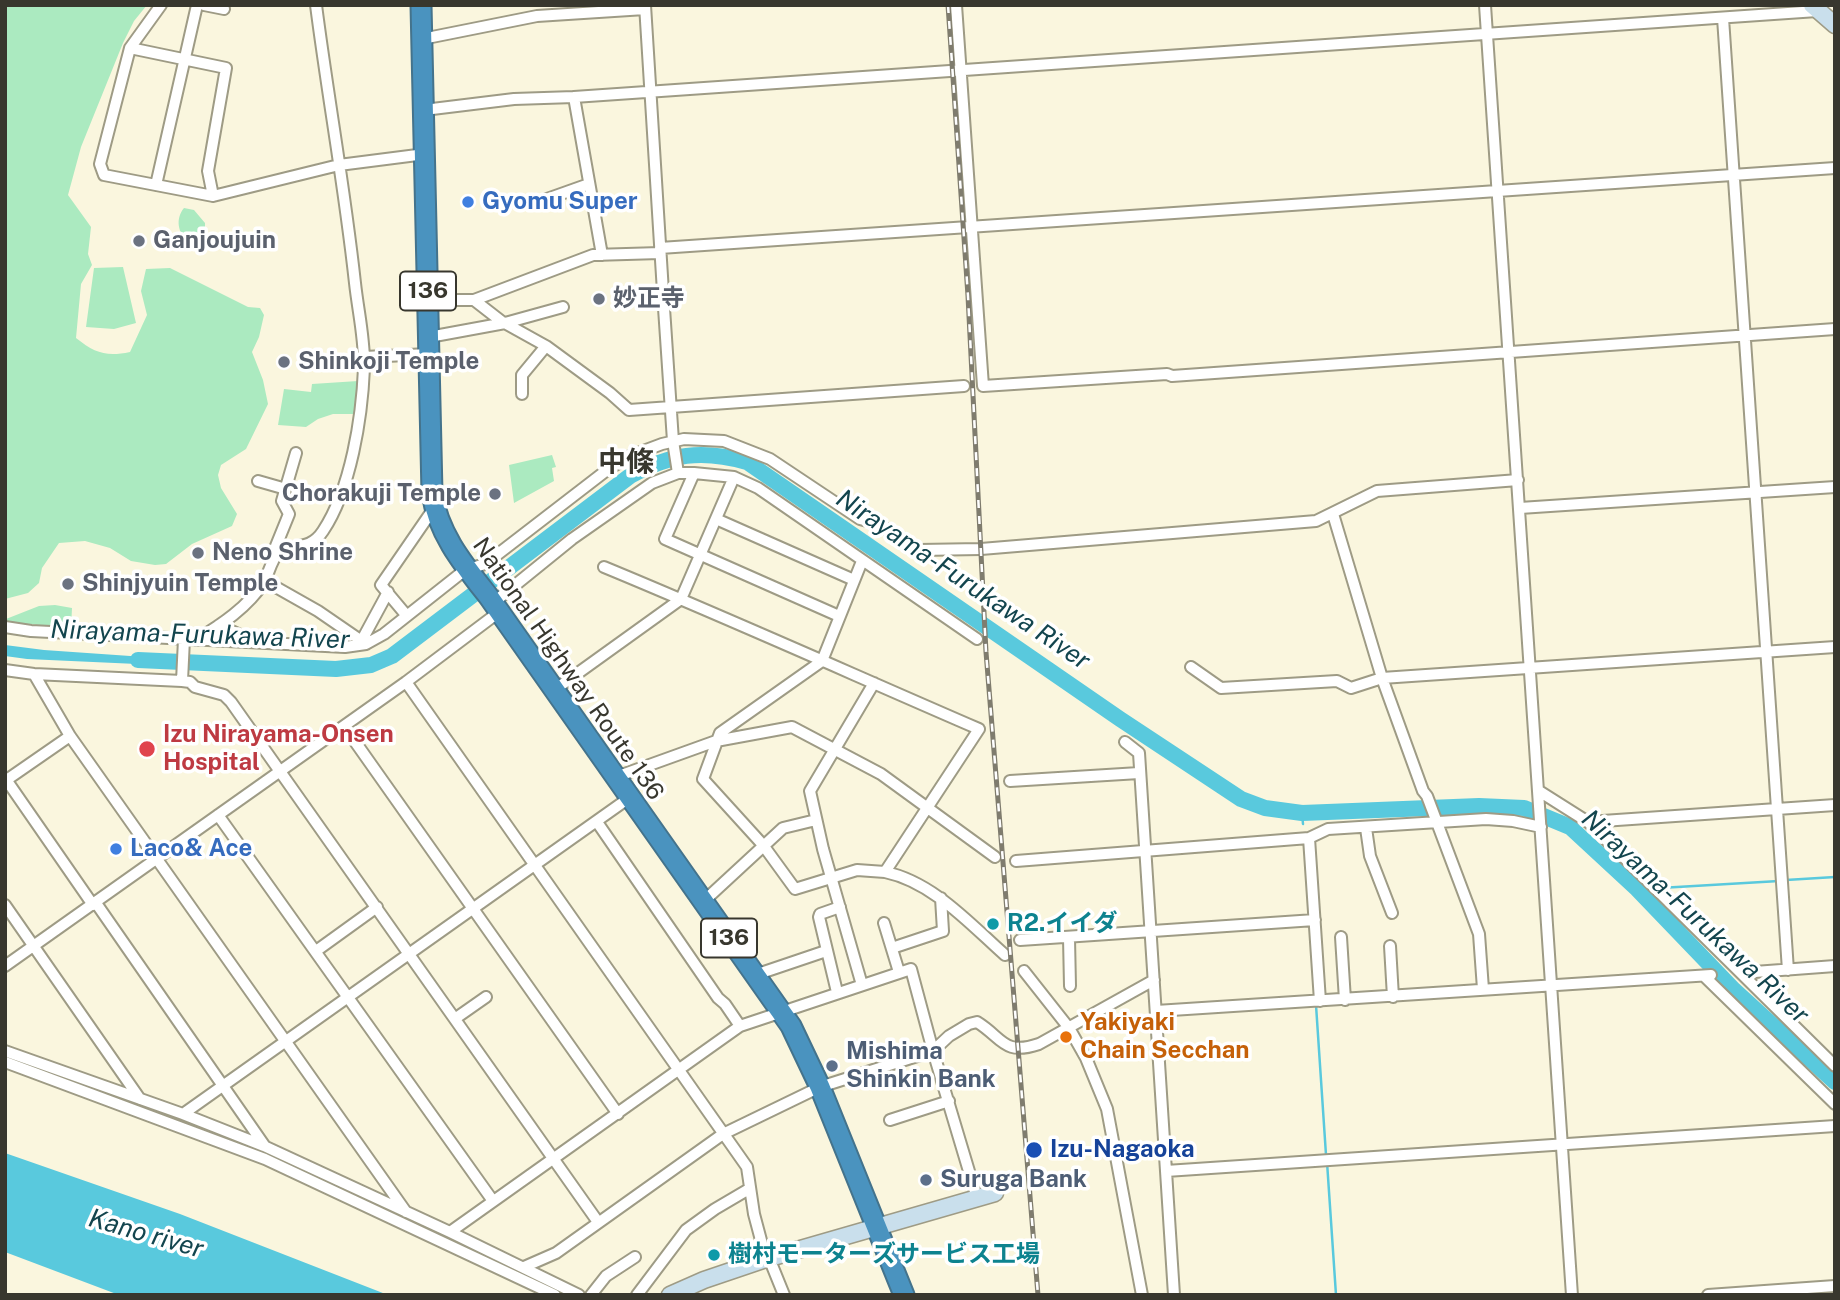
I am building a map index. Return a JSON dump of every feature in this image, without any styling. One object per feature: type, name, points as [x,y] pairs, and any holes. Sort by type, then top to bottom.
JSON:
[{"type":"highway","name":"National Highway Route 136","points":[[421,5],[434,508],[446,536],[469,573],[494,604],[704,901],[802,1045],[904,1295]]},
{"type":"main road","points":[[1815,8],[1835,25]]},
{"type":"main road","points":[[670,1295],[704,1280],[767,1259],[995,1194]]},
{"type":"street","points":[[161,5],[130,48],[100,164],[104,175],[213,196],[339,165],[425,154]]},
{"type":"street","points":[[156,185],[198,5]]},
{"type":"street","points":[[204,5],[224,9]]},
{"type":"street","points":[[188,641],[219,625],[252,597],[265,581],[280,552],[313,542],[324,530],[351,463],[364,357],[316,5]]},
{"type":"street","points":[[956,5],[983,386],[1835,329]]},
{"type":"street","points":[[1485,5],[1572,1295]]},
{"type":"street","points":[[422,39],[535,11],[645,7],[673,443],[678,472]]},
{"type":"street","points":[[424,110],[514,99],[1723,18],[1815,8]]},
{"type":"street","points":[[1723,18],[1788,970]]},
{"type":"street","points":[[130,48],[226,68],[208,171],[213,196]]},
{"type":"street","points":[[574,97],[602,254]]},
{"type":"street","points":[[428,300],[474,300],[564,264],[602,254],[1835,168]]},
{"type":"street","points":[[544,200],[589,184]]},
{"type":"street","points":[[474,300],[505,323],[545,346],[604,388],[629,410],[964,386]]},
{"type":"street","points":[[364,357],[429,346],[563,307]]},
{"type":"street","points":[[522,394],[522,375],[545,346]]},
{"type":"street","points":[[5,627],[188,641],[345,647],[364,642],[384,634],[485,564],[607,470],[630,456],[673,443],[723,441],[747,448],[770,459],[860,519],[878,524],[919,550],[981,549],[1316,522],[1377,491],[1518,480]]},
{"type":"street","points":[[280,552],[276,546],[289,514],[282,503],[296,453]]},
{"type":"street","points":[[5,965],[406,682],[572,539],[638,491],[678,472],[734,477],[758,488],[977,639]]},
{"type":"street","points":[[694,473],[665,539],[839,616]]},
{"type":"street","points":[[553,691],[681,599],[734,477]]},
{"type":"street","points":[[258,481],[286,489]]},
{"type":"street","points":[[1520,508],[1835,487]]},
{"type":"street","points":[[407,616],[382,585],[434,508]]},
{"type":"street","points":[[1333,514],[1382,678],[1479,934],[1483,989]]},
{"type":"street","points":[[716,519],[854,580]]},
{"type":"street","points":[[862,561],[822,661],[720,733],[703,781],[763,845],[795,889],[863,869],[909,880],[941,898],[1005,955]]},
{"type":"street","points":[[604,567],[979,729],[885,873]]},
{"type":"street","points":[[265,581],[364,642]]},
{"type":"street","points":[[364,642],[388,592]]},
{"type":"street","points":[[219,625],[256,643]]},
{"type":"street","points":[[183,681],[188,641]]},
{"type":"street","points":[[1191,667],[1221,688],[1337,681],[1351,688],[1382,678],[1835,647]]},
{"type":"street","points":[[5,670],[34,674],[190,681],[195,687],[224,695],[281,770],[598,1223]]},
{"type":"street","points":[[34,674],[70,736],[406,1212]]},
{"type":"street","points":[[406,682],[747,1167],[749,1189],[767,1259],[784,1295]]},
{"type":"street","points":[[862,985],[816,821],[810,790],[874,683]]},
{"type":"street","points":[[344,726],[618,1114]]},
{"type":"street","points":[[615,778],[716,741],[792,727],[881,775],[995,856]]},
{"type":"street","points":[[70,736],[6,780],[264,1146]]},
{"type":"street","points":[[1125,742],[1139,753],[1174,1294],[1162,1295]]},
{"type":"street","points":[[1010,781],[1139,773]]},
{"type":"street","points":[[1539,794],[1588,822],[1835,1066]]},
{"type":"street","points":[[183,1114],[629,797]]},
{"type":"street","points":[[1588,822],[1835,805]]},
{"type":"street","points":[[218,815],[493,1201]]},
{"type":"street","points":[[1016,861],[1309,838],[1328,829],[1366,828],[1436,820],[1486,819],[1540,825]]},
{"type":"street","points":[[704,901],[786,827],[816,821]]},
{"type":"street","points":[[597,822],[740,1026]]},
{"type":"street","points":[[1366,828],[1370,856],[1392,913]]},
{"type":"street","points":[[1309,838],[1320,1001]]},
{"type":"street","points":[[892,948],[943,932],[941,898]]},
{"type":"street","points":[[5,905],[140,1099]]},
{"type":"street","points":[[316,951],[377,907]]},
{"type":"street","points":[[837,992],[819,916],[840,907]]},
{"type":"street","points":[[1020,940],[1315,920]]},
{"type":"street","points":[[884,923],[899,972]]},
{"type":"street","points":[[1341,937],[1345,1000]]},
{"type":"street","points":[[1069,938],[1070,986]]},
{"type":"street","points":[[1390,946],[1393,997]]},
{"type":"street","points":[[755,975],[826,951]]},
{"type":"street","points":[[1741,973],[1835,967]]},
{"type":"street","points":[[450,1232],[740,1026],[911,969],[977,1198]]},
{"type":"street","points":[[1024,971],[1069,1028],[1086,1058],[1107,1109],[1142,1295]]},
{"type":"street","points":[[1156,1011],[1707,976],[1835,1104]]},
{"type":"street","points":[[524,1267],[556,1253],[723,1134],[820,1087],[933,1051],[948,1037],[977,1022],[1007,1047],[1039,1044],[1154,980]]},
{"type":"street","points":[[456,1018],[486,997]]},
{"type":"street","points":[[5,1051],[183,1114],[264,1146],[579,1295]]},
{"type":"street","points":[[5,1062],[265,1159],[555,1295]]},
{"type":"street","points":[[890,1120],[949,1101]]},
{"type":"street","points":[[1166,1171],[1835,1126]]},
{"type":"street","points":[[637,1295],[686,1230],[749,1189]]},
{"type":"street","points":[[591,1295],[606,1276],[635,1257]]},
{"type":"street","points":[[1708,1295],[1835,1286]]},
{"type":"green space","points":[[5,5],[147,5],[134,21],[123,43],[81,147],[68,195],[91,227],[88,254],[92,265],[81,284],[76,338],[101,352],[130,352],[147,315],[141,291],[146,269],[170,268],[248,307],[260,308],[264,315],[252,352],[263,380],[268,404],[246,449],[221,465],[218,475],[221,488],[237,514],[232,526],[192,544],[166,564],[131,561],[110,548],[85,541],[59,543],[42,568],[39,583],[28,593],[5,599]]},
{"type":"green space","points":[[184,208],[194,210],[205,223],[205,231],[199,240],[188,242],[182,234],[179,221]]},
{"type":"green space","points":[[123,267],[136,323],[114,329],[86,327],[94,268]]},
{"type":"green space","points":[[358,381],[354,414],[333,414],[306,427],[278,425],[284,389],[311,392],[312,384]]},
{"type":"green space","points":[[552,455],[556,467],[552,468],[554,481],[514,503],[509,465]]},
{"type":"green space","points":[[39,606],[72,608],[71,628],[6,622],[6,619]]},
{"type":"water","points":[[5,645],[159,658],[159,665],[27,659],[5,656]]},
{"type":"water","name":"Kano river","points":[[5,1153],[180,1214],[388,1295],[119,1295],[5,1252]]},
{"type":"waterway","name":"Nirayama-Furukawa River","points":[[138,660],[336,669],[371,665],[392,656],[630,476],[673,458],[687,456],[715,456],[747,462],[1120,719],[1241,799],[1265,808],[1302,813],[1479,806],[1524,808],[1570,827],[1637,889],[1734,990],[1835,1082]]},
{"type":"waterway","points":[[1302,813],[1303,824]]},
{"type":"waterway","points":[[1786,880],[1835,877]]},
{"type":"waterway","points":[[1660,888],[1779,881]]},
{"type":"waterway","points":[[1637,889],[1650,888]]},
{"type":"waterway","points":[[1316,1005],[1326,1155]]},
{"type":"waterway","points":[[1327,1162],[1336,1295]]},
{"type":"railway","points":[[948,5],[968,296],[986,652],[1038,1295]]},
{"type":"place","name":"Gyomu Super","points":[[468,202]]},
{"type":"place","name":"Ganjoujuin","points":[[139,241]]},
{"type":"place","name":"妙正寺","points":[[599,299]]},
{"type":"place","name":"Shinkoji Temple","points":[[284,362]]},
{"type":"place","name":"Chorakuji Temple","points":[[495,494]]},
{"type":"place","name":"Neno Shrine","points":[[198,553]]},
{"type":"place","name":"Shinjyuin Temple","points":[[68,584]]},
{"type":"place","name":"Izu Nirayama-Onsen Hospital","points":[[147,749]]},
{"type":"place","name":"Laco& Ace","points":[[116,849]]},
{"type":"place","name":"R2.イイダ","points":[[993,924]]},
{"type":"place","name":"Yakiyaki Chain Secchan","points":[[1066,1037]]},
{"type":"place","name":"Mishima Shinkin Bank","points":[[832,1066]]},
{"type":"place","name":"Izu-Nagaoka","points":[[1034,1150]]},
{"type":"place","name":"Suruga Bank","points":[[926,1180]]},
{"type":"place","name":"樹村モーターズサービス工場","points":[[714,1255]]},
{"type":"district","name":"中條","points":[[626,462]]}]
